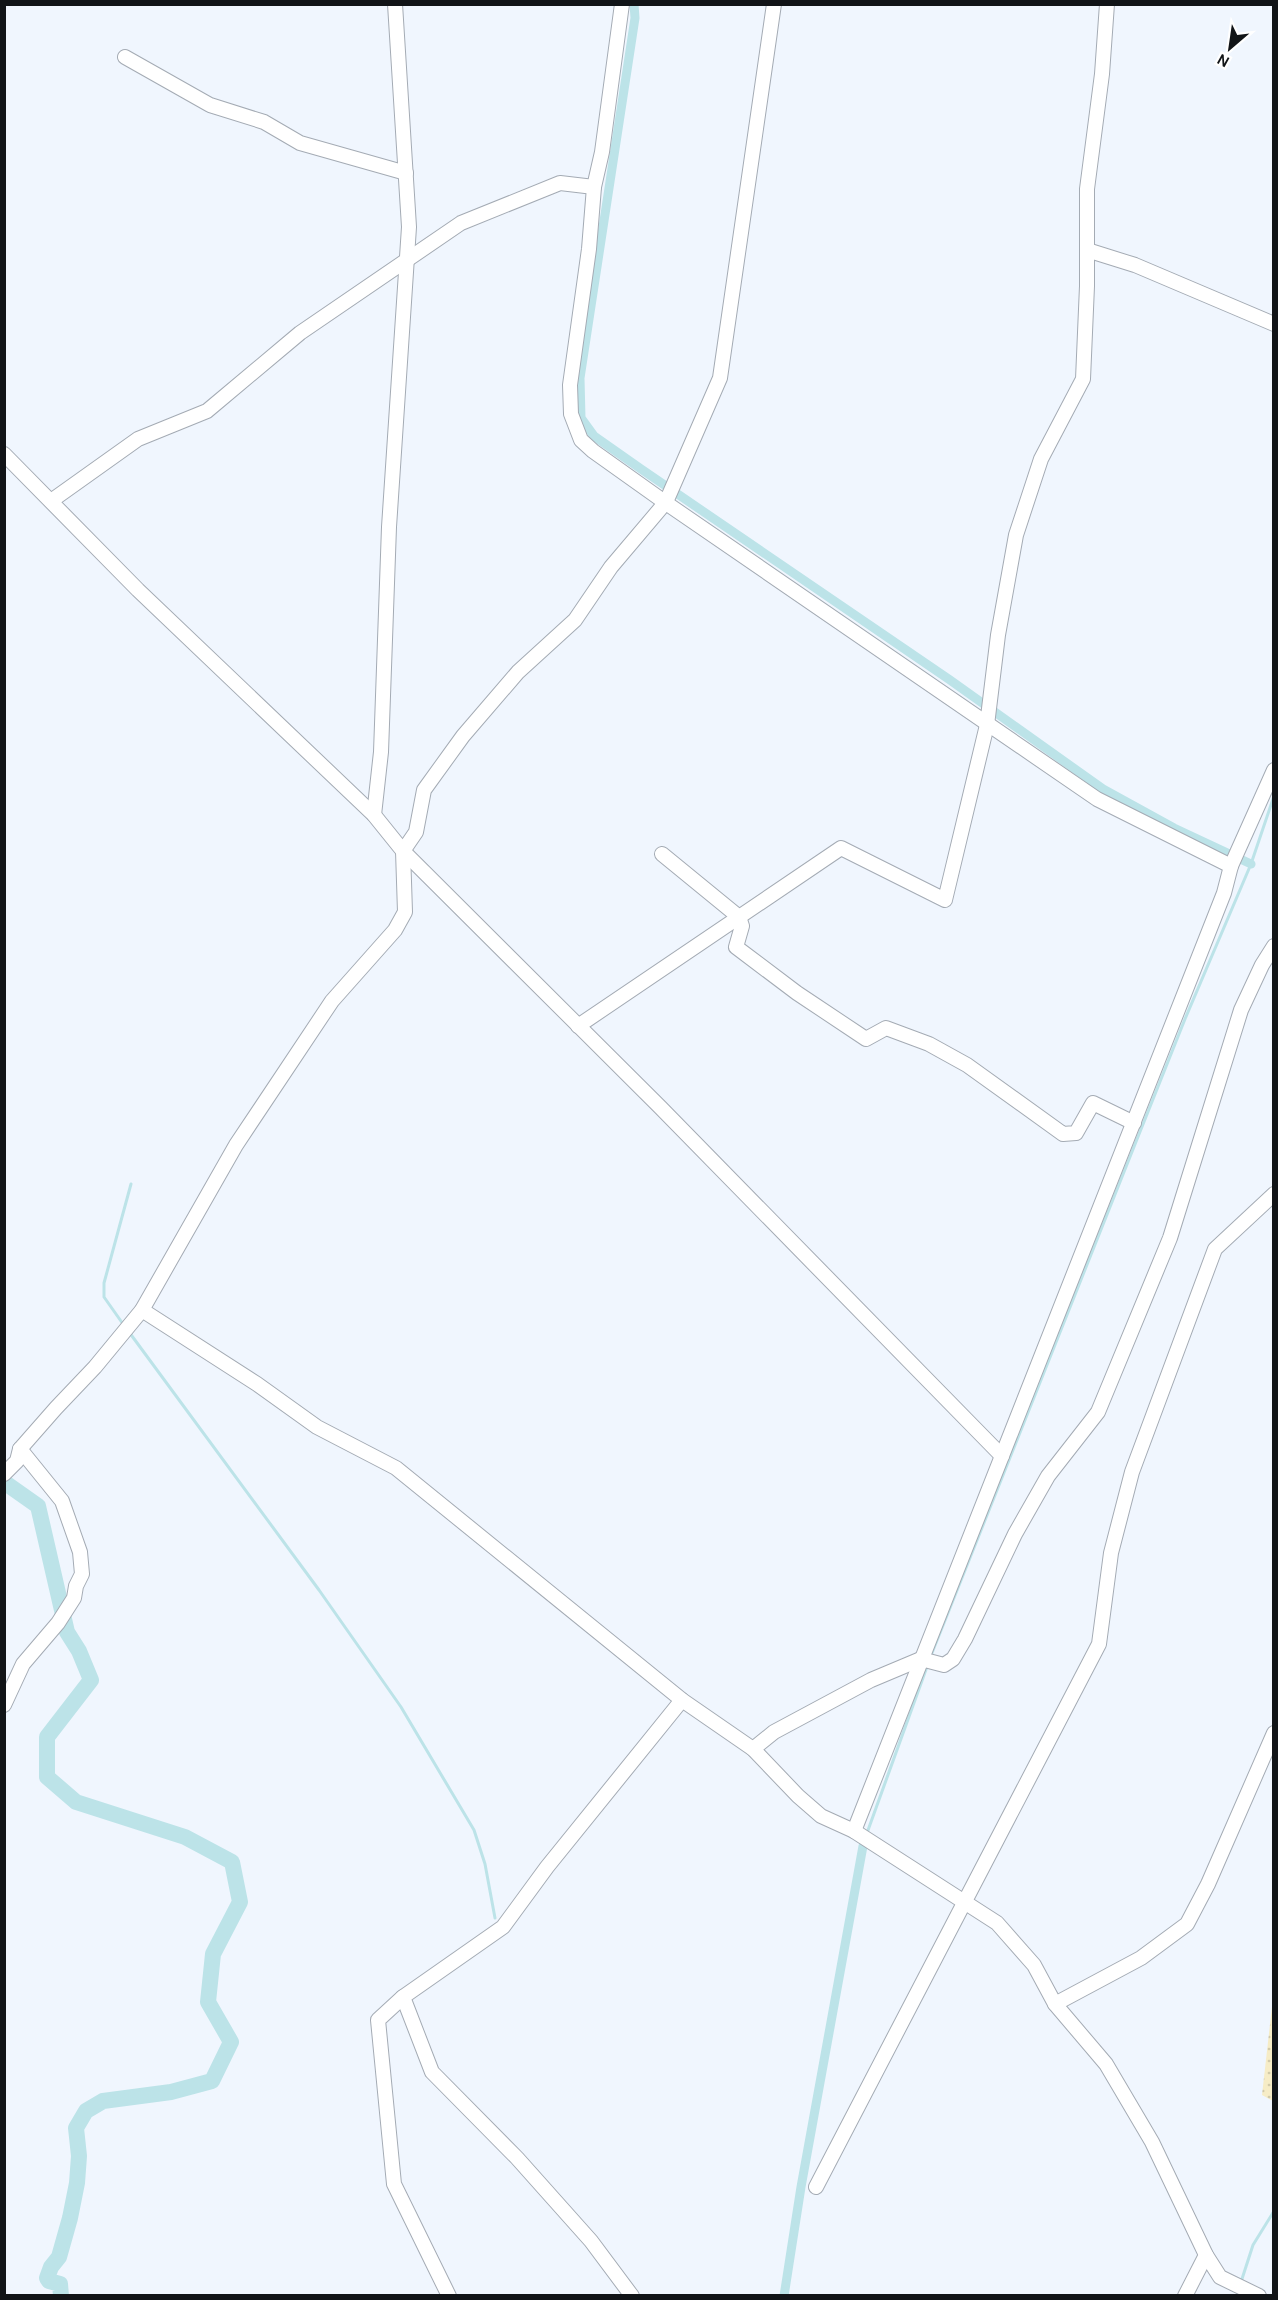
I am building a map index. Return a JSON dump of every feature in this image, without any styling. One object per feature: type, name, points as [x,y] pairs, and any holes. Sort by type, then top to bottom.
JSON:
[{"type":"street","points":[[374,815],[381,752],[389,527],[409,227],[395,4]]},
{"type":"street","points":[[622,4],[602,152],[594,187],[589,249],[570,386],[571,414],[575,428],[587,446],[1096,800],[1231,866]]},
{"type":"street","points":[[4,1474],[56,1408],[95,1367],[142,1310],[236,1145],[255,1116],[332,1001],[395,930],[405,912],[403,851],[416,832],[424,790],[463,736],[518,672],[575,620],[610,567],[666,503],[720,378],[774,4]]},
{"type":"street","points":[[578,1026],[841,848],[945,900],[987,724],[1016,535],[1041,459],[1083,379],[1087,189],[1102,74],[1107,4]]},
{"type":"street","points":[[125,57],[210,105],[264,122],[300,143],[406,173]]},
{"type":"street","points":[[51,501],[138,440],[207,411],[300,333],[461,223],[560,183],[594,187]]},
{"type":"street","points":[[1087,250],[1135,265],[1274,324]]},
{"type":"street","points":[[4,454],[138,590],[374,815],[403,851],[660,1107],[1002,1455]]},
{"type":"street","points":[[862,1836],[1002,1455],[1224,893],[1231,866],[1274,770]]},
{"type":"street","points":[[662,854],[739,918],[742,926],[736,947],[796,993],[866,1039],[886,1028],[929,1044],[967,1065],[1063,1134],[1077,1132],[1093,1103],[1134,1123]]},
{"type":"street","points":[[753,1749],[774,1732],[871,1680],[926,1661],[944,1665],[952,1659],[965,1639],[1015,1534],[1048,1476],[1098,1413],[1170,1238],[1241,1010],[1262,964],[1274,946]]},
{"type":"street","points":[[816,2187],[1100,1644],[1112,1553],[1132,1472],[1215,1249],[1274,1194]]},
{"type":"street","points":[[142,1310],[257,1384],[317,1427],[396,1468],[682,1700],[753,1749],[798,1796],[821,1816],[862,1836],[997,1923],[1034,1965],[1055,2004],[1107,2064],[1152,2142],[1206,2255],[1220,2277],[1255,2293]]},
{"type":"street","points":[[4,1705],[23,1664],[58,1623],[74,1598],[76,1586],[82,1574],[80,1552],[62,1501],[18,1455]]},
{"type":"street","points":[[450,2295],[394,2184],[378,2020],[403,1996],[503,1927],[547,1868],[682,1700]]},
{"type":"street","points":[[1055,2004],[1141,1958],[1187,1924],[1208,1884],[1274,1733]]},
{"type":"street","points":[[403,1996],[432,2072],[517,2158],[591,2241],[632,2295]]},
{"type":"street","points":[[1185,2295],[1206,2255]]},
{"type":"sand","points":[[1273,1998],[1273,2101],[1262,2095]]},
{"type":"waterway","points":[[634,4],[635,18],[580,378],[581,418],[594,436],[950,680],[1103,789],[1174,828],[1251,864]]},
{"type":"waterway","points":[[930,1658],[1185,1019],[1251,864],[1274,796]]},
{"type":"waterway","points":[[123,1324],[104,1297],[104,1283],[131,1184]]},
{"type":"waterway","points":[[129,1332],[319,1590],[401,1707],[474,1830],[485,1864],[495,1918]]},
{"type":"waterway","points":[[4,1482],[38,1506],[67,1632],[79,1651],[91,1680],[47,1737],[47,1777],[76,1802],[185,1837],[232,1862],[240,1902],[213,1954],[208,2002],[231,2042],[212,2081],[171,2092],[103,2101],[86,2111],[76,2128],[79,2156],[77,2183],[59,2257],[51,2267],[47,2278],[49,2281],[60,2284],[61,2296]]},
{"type":"waterway","points":[[867,1833],[928,1664]]},
{"type":"waterway","points":[[784,2296],[801,2187],[863,1846]]},
{"type":"waterway","points":[[1241,2282],[1253,2245],[1274,2211]]}]
